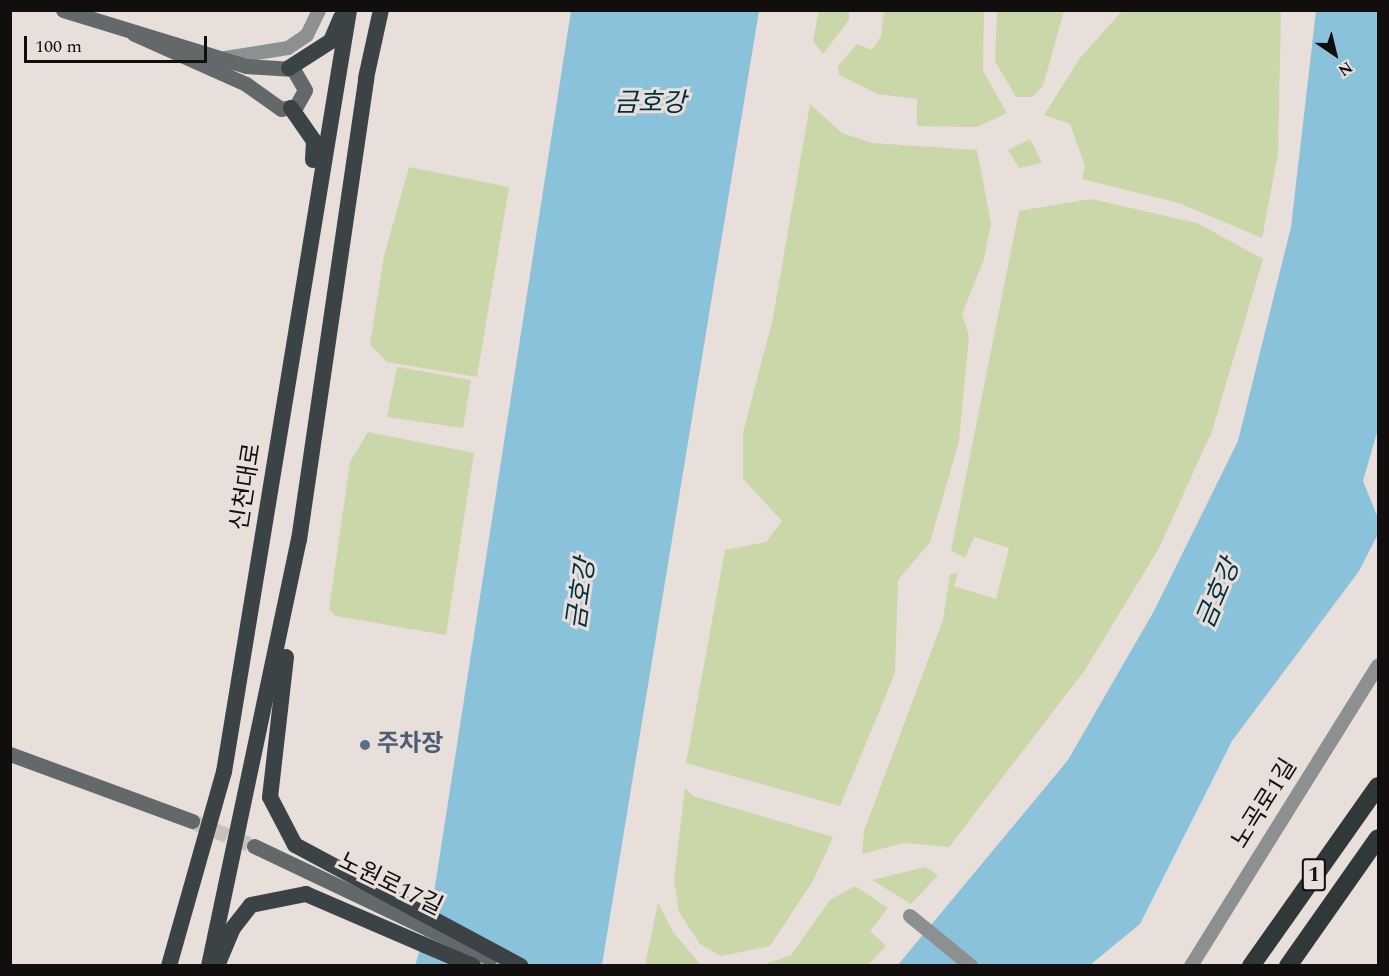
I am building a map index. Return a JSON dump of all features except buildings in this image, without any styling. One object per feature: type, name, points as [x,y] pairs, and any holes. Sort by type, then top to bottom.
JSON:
[{"type":"highway","points":[[291,69],[330,41],[343,10]]},
{"type":"highway","name":"신천대로","points":[[169,966],[224,772],[349,10]]},
{"type":"highway","points":[[381,10],[366,78],[298,540],[270,797],[295,845],[317,860],[521,966]]},
{"type":"highway","points":[[291,108],[314,141],[296,326]]},
{"type":"highway","points":[[209,966],[298,540]]},
{"type":"highway","name":"1","points":[[1251,966],[1378,786]]},
{"type":"highway","name":"1","points":[[1288,966],[1378,838]]},
{"type":"highway","points":[[217,966],[233,928],[251,905],[306,894],[473,966]]},
{"type":"main road","points":[[63,10],[134,34],[246,66],[291,69],[305,90],[291,108],[273,105],[246,84],[134,34]]},
{"type":"main road","points":[[10,754],[192,821]]},
{"type":"main road","name":"노원로17길","points":[[254,846],[506,966]]},
{"type":"street","points":[[214,57],[288,48],[307,35],[319,10]]},
{"type":"street","name":"노곡로1길","points":[[1191,966],[1378,666]]},
{"type":"street","points":[[910,916],[971,966]]},
{"type":"green space","points":[[819,10],[849,11],[849,20],[823,54],[813,41]]},
{"type":"green space","points":[[1123,10],[1281,11],[1278,154],[1262,238],[1179,203],[1082,179],[1085,166],[1070,124],[1044,115],[1080,58]]},
{"type":"green space","points":[[884,11],[984,11],[983,71],[1007,113],[977,127],[917,126],[917,99],[878,94],[839,75],[838,66],[857,44],[872,50],[881,36]]},
{"type":"green space","points":[[997,11],[1064,11],[1043,86],[1032,97],[1016,97],[995,61]]},
{"type":"green space","points":[[810,104],[842,133],[872,143],[977,150],[991,223],[984,259],[962,314],[969,336],[959,441],[930,542],[898,580],[895,673],[840,806],[686,763],[725,550],[766,542],[782,521],[743,479],[743,433],[773,318]]},
{"type":"green space","points":[[1030,139],[1042,163],[1019,168],[1008,150]]},
{"type":"green space","points":[[409,167],[509,187],[477,377],[387,362],[370,344],[384,256]]},
{"type":"green space","points":[[1091,199],[1197,223],[1263,259],[1212,431],[1159,548],[1085,670],[949,847],[903,843],[862,854],[864,831],[943,620],[950,574],[958,573],[954,586],[996,599],[1009,548],[974,537],[965,558],[951,551],[1019,211]]},
{"type":"green space","points":[[397,367],[471,380],[463,428],[387,417]]},
{"type":"green space","points":[[368,432],[474,453],[446,635],[336,616],[329,610],[350,462]]},
{"type":"green space","points":[[685,788],[693,796],[833,837],[814,879],[770,946],[721,956],[700,944],[679,912],[674,880]]},
{"type":"green space","points":[[925,867],[938,875],[911,904],[872,880]]},
{"type":"green space","points":[[855,886],[888,908],[870,931],[886,946],[868,965],[763,965],[791,955],[830,900]]},
{"type":"green space","points":[[658,903],[673,932],[701,965],[645,965]]},
{"type":"water","name":"금호강","points":[[571,11],[759,11],[602,965],[415,966],[431,912]]},
{"type":"water","name":"금호강","points":[[1316,11],[1378,11],[1378,429],[1363,481],[1378,518],[1378,534],[1359,571],[1232,741],[1140,924],[1090,965],[897,966],[1068,760],[1154,611],[1238,441],[1291,227]]},
{"type":"tunnel","points":[[192,821],[254,846]]},
{"type":"place","name":"주차장","points":[[365,745]]}]
